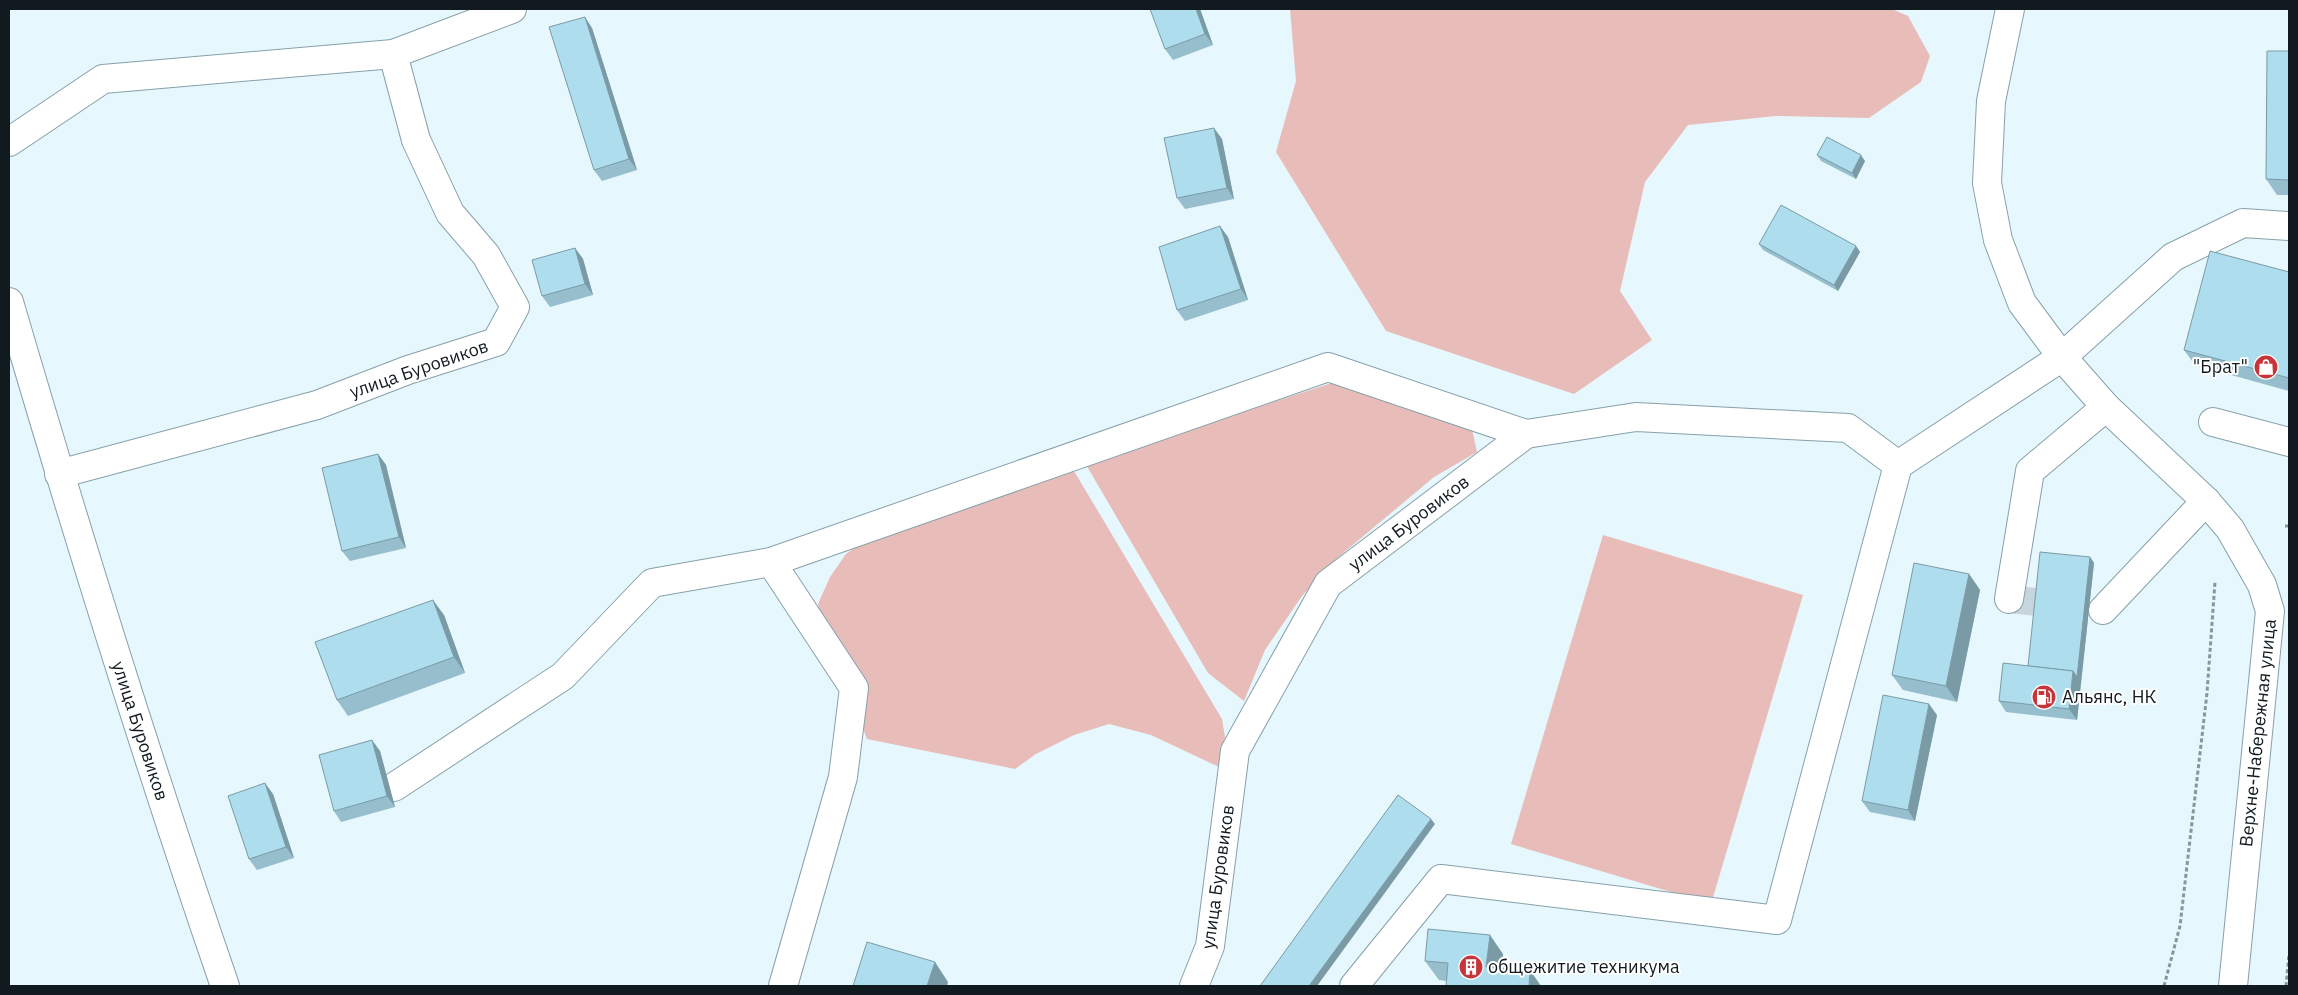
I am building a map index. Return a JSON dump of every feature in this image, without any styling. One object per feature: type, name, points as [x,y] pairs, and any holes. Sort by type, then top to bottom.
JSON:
[{"type":"street","points":[[9,142],[103,79],[393,54],[512,9]]},
{"type":"street","name":"Верхне-Набережная улица","points":[[2010,9],[1991,100],[1987,183],[1998,240],[2022,303],[2062,357],[2106,407],[2206,501],[2230,529],[2280,612],[2233,986]]},
{"type":"street","name":"улица Буровиков","points":[[60,474],[317,406],[408,370],[496,342],[515,307],[486,255],[450,213],[416,140],[393,54]]},
{"type":"street","points":[[1354,986],[1441,879],[1778,920],[1898,465],[2062,357],[2173,257],[2243,224],[2289,226]]},
{"type":"street","name":"улица Буровиков","points":[[9,302],[60,474],[185,871],[225,986]]},
{"type":"street","points":[[394,787],[563,676],[652,584],[772,562],[1328,367],[1526,434]]},
{"type":"street","points":[[2008,599],[2030,471],[2106,407]]},
{"type":"street","name":"улица Буровиков","points":[[1194,986],[1210,946],[1235,751],[1328,584],[1526,434],[1636,417],[1848,428],[1898,465]]},
{"type":"street","points":[[2213,422],[2289,442]]},
{"type":"street","points":[[2103,610],[2206,501]]},
{"type":"street","points":[[772,562],[854,688],[843,777],[783,986]]},
{"type":"path","points":[[2164,986],[2180,926],[2208,693],[2215,582]]},
{"type":"path","points":[[2286,986],[2289,954]]},
{"type":"shaded area","points":[[1290,9],[1892,9],[1908,16],[1930,56],[1921,82],[1869,118],[1776,116],[1688,125],[1645,182],[1620,291],[1652,340],[1574,394],[1386,331],[1276,152],[1296,81]]},
{"type":"shaded area","points":[[1335,382],[1471,425],[1477,452],[1434,477],[1342,554],[1302,596],[1265,650],[1244,701],[1208,673],[1085,463]]},
{"type":"shaded area","points":[[1071,466],[1222,719],[1225,737],[1219,767],[1151,735],[1109,724],[1074,735],[1036,754],[1015,769],[867,739],[822,622],[818,604],[830,577],[846,554],[869,537]]},
{"type":"shaded area","points":[[1603,535],[1803,595],[1711,904],[1511,844]]},
{"type":"building","points":[[1150,9],[1196,9],[1205,34],[1165,49]]},
{"type":"building","points":[[585,17],[629,159],[594,170],[549,27]]},
{"type":"building","points":[[2267,51],[2289,51],[2289,180],[2266,179]]},
{"type":"building","points":[[1214,128],[1227,188],[1177,198],[1164,138]]},
{"type":"building","points":[[1827,137],[1861,155],[1852,173],[1817,155]]},
{"type":"building","points":[[1781,205],[1856,246],[1834,285],[1759,244]]},
{"type":"building","points":[[1220,226],[1241,289],[1177,310],[1159,247]]},
{"type":"building","points":[[575,248],[585,284],[542,296],[532,260]]},
{"type":"building","points":[[2210,251],[2289,272],[2289,378],[2184,350]]},
{"type":"building","points":[[378,454],[399,537],[342,551],[322,468]]},
{"type":"building","points":[[2040,552],[2090,557],[2077,677],[2073,671],[2028,666]]},
{"type":"building","points":[[1914,563],[1969,574],[1946,686],[1892,675]]},
{"type":"building","points":[[433,600],[454,657],[337,700],[315,642]]},
{"type":"building","name":"Альянс, НК","points":[[2003,663],[2073,671],[2069,709],[1999,701]]},
{"type":"building","points":[[1883,695],[1929,704],[1908,810],[1862,801]]},
{"type":"building","points":[[372,740],[387,796],[334,811],[319,755]]},
{"type":"building","points":[[265,783],[286,847],[249,859],[228,796]]},
{"type":"building","points":[[1398,795],[1431,819],[1309,986],[1260,986]]},
{"type":"building","points":[[1428,929],[1490,935],[1486,967],[1530,970],[1529,986],[1446,986],[1448,963],[1425,961]]},
{"type":"building","points":[[867,942],[935,962],[927,986],[853,986]]},
{"type":"tunnel","points":[[2009,599],[2072,606]]},
{"type":"place","name":"\"Брат\"","points":[[2266,367]]},
{"type":"place","name":"Альянс, НК","points":[[2044,697]]},
{"type":"place","name":"общежитие техникума","points":[[1471,967]]}]
